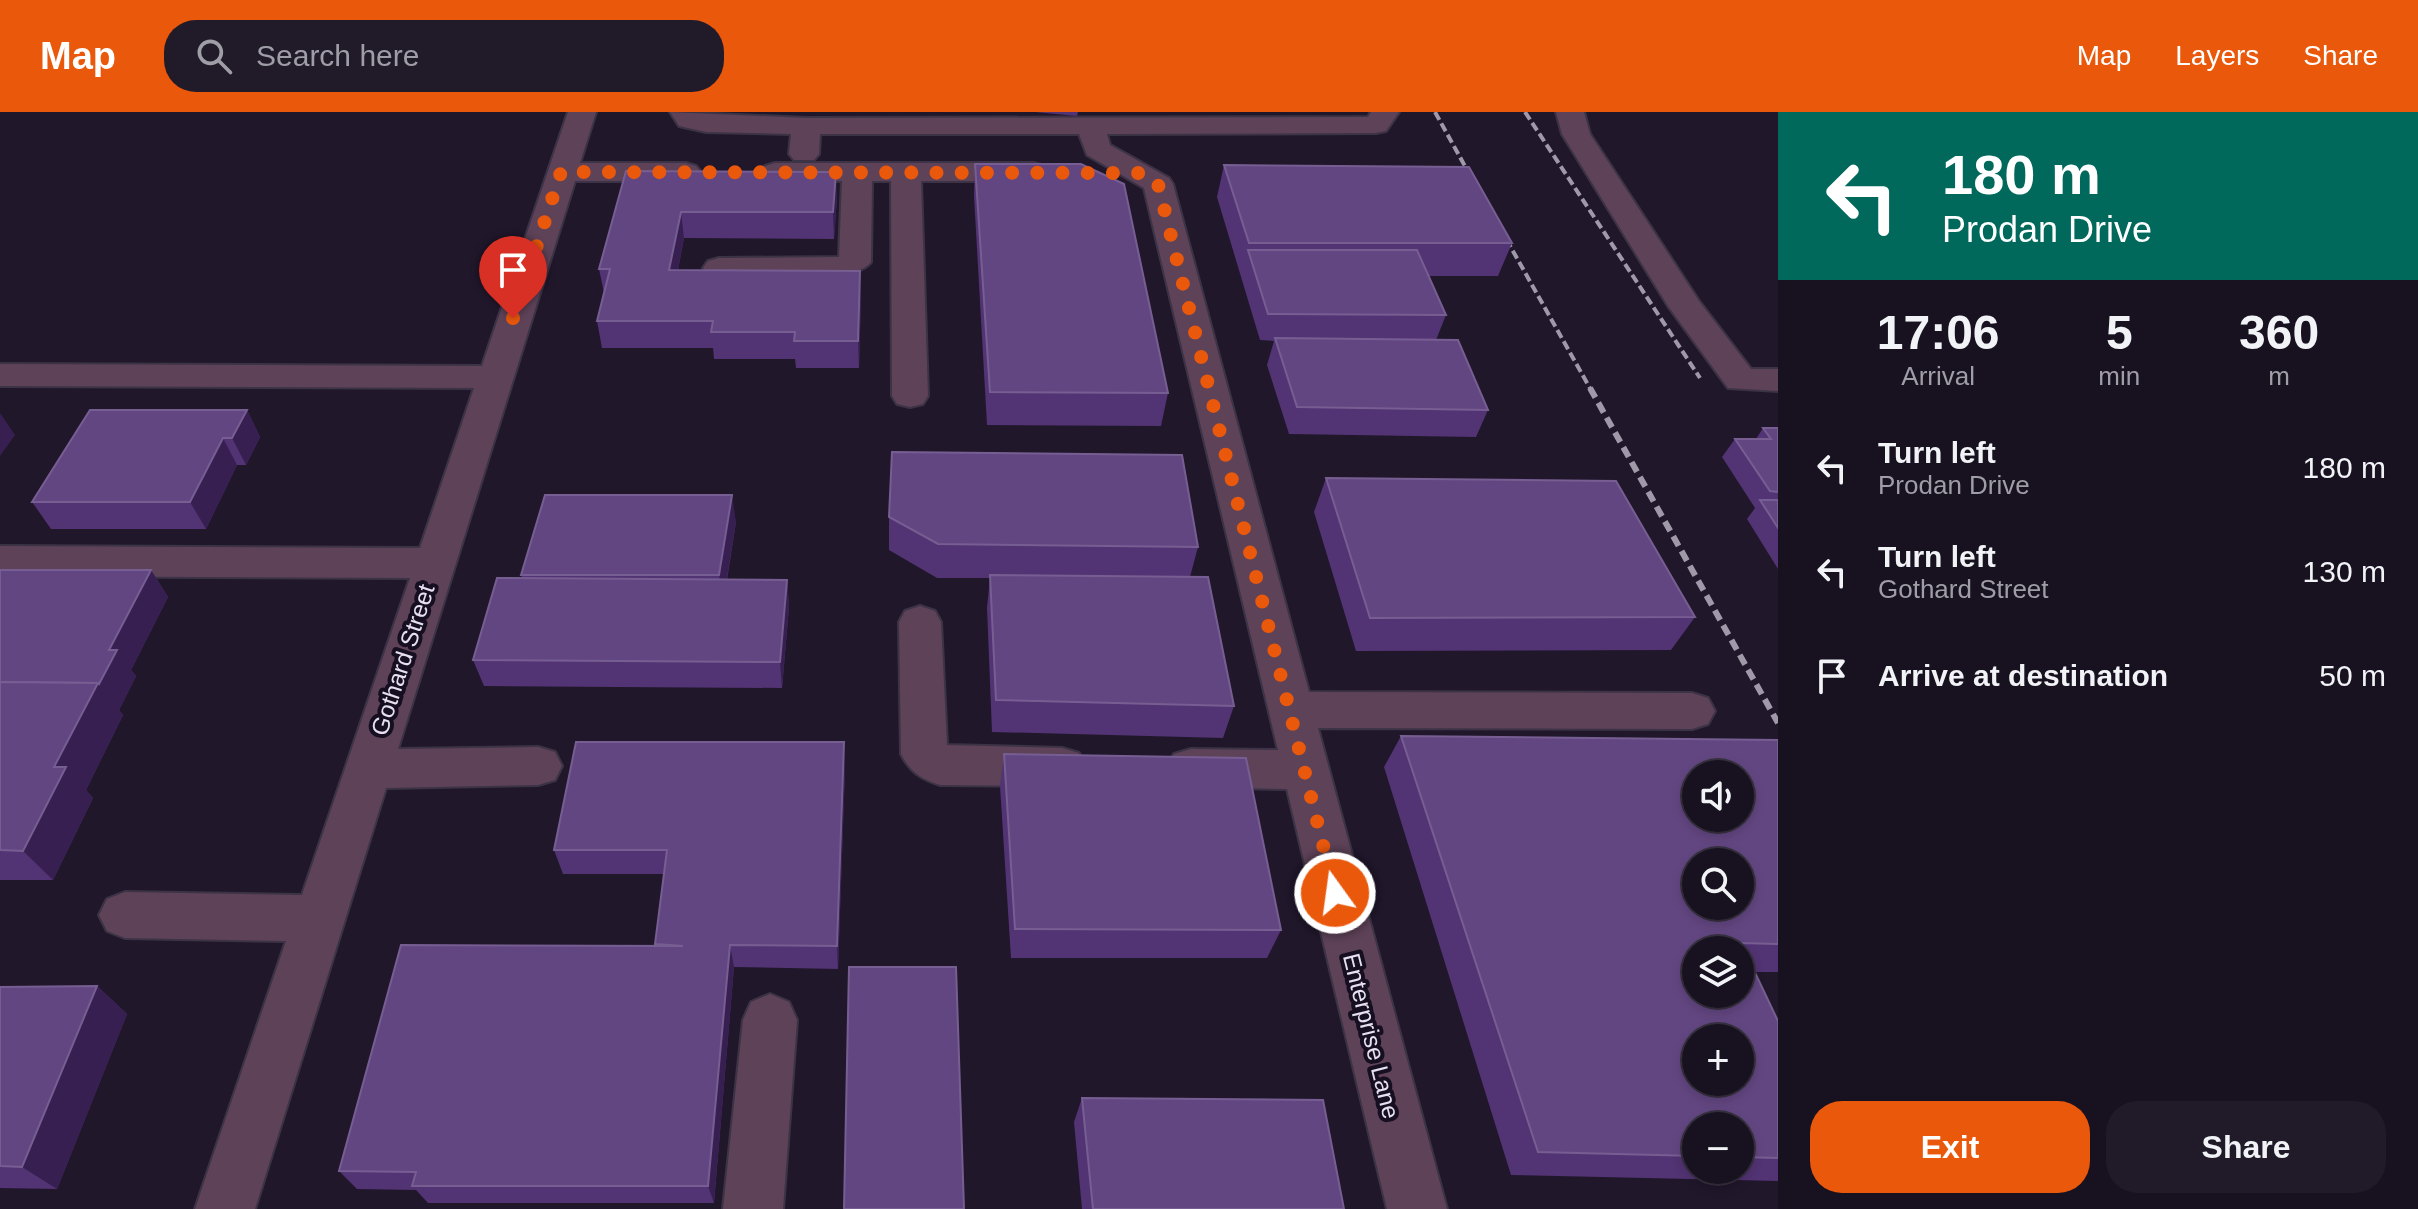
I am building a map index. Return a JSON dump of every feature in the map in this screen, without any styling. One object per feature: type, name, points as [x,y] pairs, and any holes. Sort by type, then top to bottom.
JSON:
[{"type":"street","name":"Gothard Street","points":[[225,1209],[582,112]]},
{"type":"street","points":[[684,112],[689,120],[706,124],[768,118],[806,126],[1091,127],[1376,125],[1385,112]]},
{"type":"street","points":[[1570,112],[1576,134],[1685,306],[1741,380],[1778,380]]},
{"type":"street","points":[[803,172],[806,126]]},
{"type":"street","points":[[1091,127],[1097,149],[1142,173]]},
{"type":"street","points":[[561,172],[712,172]]},
{"type":"street","points":[[742,172],[1142,173]]},
{"type":"street","points":[[719,268],[841,267],[855,262],[857,172]]},
{"type":"street","points":[[906,172],[910,396]]},
{"type":"street","name":"Enterprise Lane","points":[[1142,173],[1158,184],[1417,1209]]},
{"type":"street","points":[[0,375],[494,377]]},
{"type":"street","points":[[0,561],[434,563]]},
{"type":"street","points":[[920,622],[924,754],[940,766],[1098,767]]},
{"type":"street","points":[[1289,710],[1692,711]]},
{"type":"street","points":[[368,769],[538,766]]},
{"type":"street","points":[[1146,768],[1304,770]]},
{"type":"street","points":[[125,915],[319,918]]},
{"type":"street","points":[[753,1209],[770,1020]]},
{"type":"building","points":[[975,164],[1081,164],[1124,184],[1168,393],[990,392]]},
{"type":"building","points":[[1224,165],[1469,167],[1512,243],[1249,243]]},
{"type":"building","points":[[626,171],[836,172],[833,212],[681,212],[669,270],[860,271],[858,341],[794,341],[795,332],[711,332],[713,321],[597,321],[610,269],[599,269]]},
{"type":"building","points":[[1248,250],[1417,250],[1446,315],[1268,314]]},
{"type":"building","points":[[1275,338],[1458,340],[1488,410],[1297,407]]},
{"type":"building","points":[[90,410],[247,410],[232,438],[223,438],[190,502],[32,502]]},
{"type":"building","points":[[1763,428],[1778,428],[1778,492],[1770,491],[1735,439],[1771,439]]},
{"type":"building","points":[[892,452],[1182,455],[1198,547],[938,544],[889,517]]},
{"type":"building","points":[[1326,478],[1616,481],[1695,617],[1370,618]]},
{"type":"building","points":[[545,495],[732,495],[719,575],[521,575]]},
{"type":"building","points":[[1760,500],[1778,500],[1778,528]]},
{"type":"building","points":[[0,570],[151,570],[109,650],[117,650],[99,684],[0,682]]},
{"type":"building","points":[[990,575],[1208,577],[1234,706],[996,700]]},
{"type":"building","points":[[497,578],[787,580],[780,662],[473,660]]},
{"type":"building","points":[[0,682],[98,683],[54,767],[66,767],[23,851],[0,850]]},
{"type":"building","points":[[1401,736],[1778,740],[1778,944],[1754,943],[1754,936],[1682,936],[1682,1008],[1754,1008],[1754,970],[1778,1021],[1778,1158],[1754,1157],[1754,1112],[1682,1112],[1682,1156],[1538,1152]]},
{"type":"building","points":[[576,742],[844,742],[837,946],[730,945],[708,1186],[412,1186],[416,1172],[339,1171],[401,945],[683,946],[655,944],[667,850],[554,850]]},
{"type":"building","points":[[1004,754],[1246,758],[1281,930],[1015,929]]},
{"type":"building","points":[[849,967],[956,967],[964,1209],[844,1209]]},
{"type":"building","points":[[97,986],[22,1167],[0,1166],[0,987]]},
{"type":"building","points":[[1082,1098],[1323,1100],[1344,1209],[1093,1209]]},
{"type":"railway","points":[[1435,112],[1476,186]]},
{"type":"railway","points":[[1525,112],[1700,378]]},
{"type":"railway","points":[[1500,228],[1591,390]]},
{"type":"railway","points":[[1590,388],[1778,723]]},
{"type":"route","points":[[513,318],[561,172],[1142,173],[1158,184],[1335,893]]}]
